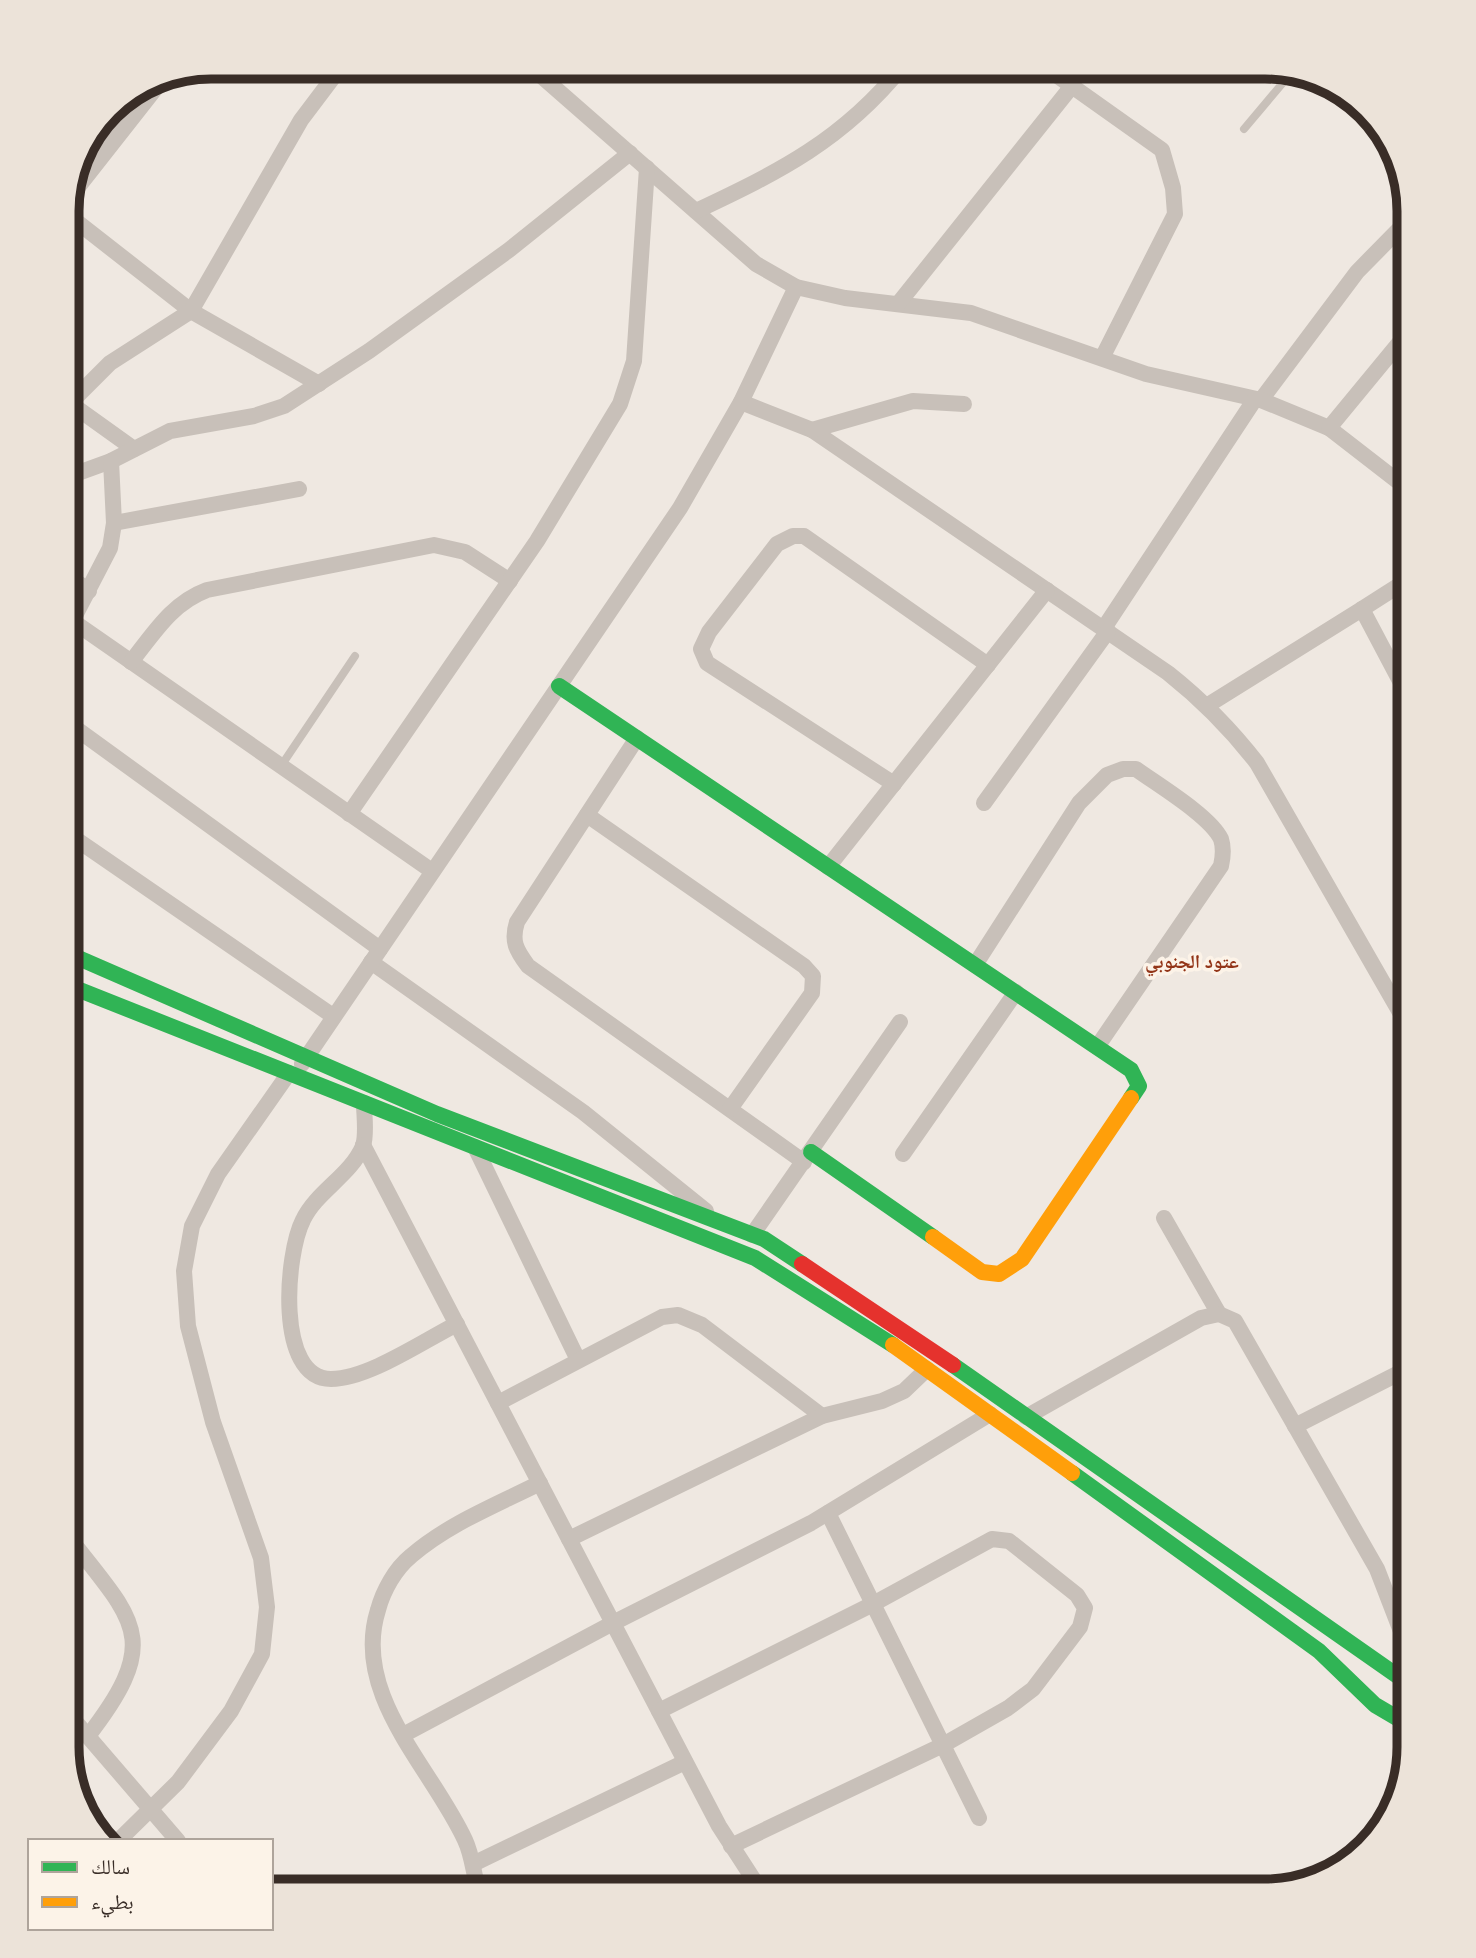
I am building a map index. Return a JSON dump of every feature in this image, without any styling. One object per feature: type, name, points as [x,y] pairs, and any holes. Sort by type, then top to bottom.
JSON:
[{"type":"street","points":[[79,392],[110,363],[191,311],[301,120],[331,79]]},
{"type":"street","points":[[546,79],[756,264],[796,287],[971,313],[1146,374],[1258,400],[1329,428],[1397,482]]},
{"type":"street","points":[[696,211],[779,172],[816,148],[855,116],[890,79]]},
{"type":"street","points":[[1062,79],[1162,150],[1172,188],[1175,214],[1102,358]]},
{"type":"street","points":[[898,304],[1072,86]]},
{"type":"street","points":[[82,182],[152,93]]},
{"type":"street","points":[[79,473],[111,461],[170,432],[254,416],[284,406],[369,351],[509,250],[630,153]]},
{"type":"street","points":[[349,814],[510,581],[620,404],[634,362],[647,168]]},
{"type":"street","points":[[79,223],[191,311],[319,384]]},
{"type":"street","points":[[984,803],[1106,630],[1258,400],[1357,272],[1397,231]]},
{"type":"street","points":[[120,1839],[178,1782],[231,1711],[262,1654],[267,1607],[261,1558],[213,1422],[188,1326],[184,1272],[192,1226],[218,1174],[306,1057],[680,508],[741,402],[796,287]]},
{"type":"street","points":[[1329,428],[1397,346]]},
{"type":"street","points":[[812,430],[913,401],[964,404]]},
{"type":"street","points":[[741,402],[812,430],[1106,630],[1208,705],[1231,728],[1257,764],[1397,1007]]},
{"type":"street","points":[[79,410],[134,449]]},
{"type":"street","points":[[79,609],[110,548],[114,523],[111,461]]},
{"type":"street","points":[[114,523],[299,489]]},
{"type":"street","points":[[894,783],[707,663],[701,649],[709,632],[777,544],[793,536],[804,536],[988,665]]},
{"type":"street","points":[[131,662],[168,615],[188,597],[207,590],[433,545],[466,552],[510,581]]},
{"type":"street","points":[[79,583],[89,590]]},
{"type":"street","points":[[1208,705],[1397,587]]},
{"type":"street","points":[[828,867],[1047,590]]},
{"type":"street","points":[[1362,609],[1397,675]]},
{"type":"street","points":[[79,632],[131,662],[432,871]]},
{"type":"street","points":[[559,686],[637,738],[828,867],[1016,992],[1131,1070],[1139,1086],[1022,1259],[999,1274],[982,1272],[730,1109],[528,966],[512,938],[517,922],[637,738]]},
{"type":"street","points":[[79,731],[583,1112],[720,1222]]},
{"type":"street","points":[[975,965],[1079,803],[1107,775],[1123,769],[1136,769],[1208,823],[1220,838],[1224,854],[1221,866],[1097,1047]]},
{"type":"street","points":[[587,815],[804,966],[813,976],[812,993],[730,1109]]},
{"type":"street","points":[[79,841],[333,1016]]},
{"type":"street","points":[[79,958],[437,1114],[764,1239],[897,1325],[1397,1676]]},
{"type":"street","points":[[79,990],[755,1258],[927,1369],[990,1414],[1319,1651],[1375,1705],[1397,1718]]},
{"type":"street","points":[[903,1154],[1016,992]]},
{"type":"street","points":[[752,1235],[900,1022]]},
{"type":"street","points":[[364,1103],[363,1145],[685,1762],[731,1846],[753,1879]]},
{"type":"street","points":[[363,1145],[302,1220],[288,1283],[290,1319],[300,1356],[313,1375],[330,1379],[360,1373],[457,1324]]},
{"type":"street","points":[[474,1147],[578,1360]]},
{"type":"street","points":[[1164,1218],[1219,1314]]},
{"type":"street","points":[[1026,1417],[1201,1318],[1219,1314],[1235,1321],[1377,1569],[1397,1615]]},
{"type":"street","points":[[498,1402],[662,1317],[678,1315],[702,1325],[822,1416]]},
{"type":"street","points":[[569,1539],[822,1416],[882,1401],[904,1391],[927,1369]]},
{"type":"street","points":[[1295,1426],[1397,1374]]},
{"type":"street","points":[[403,1735],[828,1513],[990,1414]]},
{"type":"street","points":[[476,1879],[465,1840],[403,1735],[373,1668],[372,1630],[383,1593],[408,1559],[438,1535],[540,1483]]},
{"type":"street","points":[[828,1513],[979,1818]]},
{"type":"street","points":[[659,1711],[873,1604],[992,1539],[1009,1541],[1077,1595],[1084,1608],[1080,1627],[1033,1689],[1008,1708],[943,1745],[731,1846]]},
{"type":"street","points":[[79,1551],[116,1598],[132,1625],[133,1648],[128,1671],[116,1699],[88,1736]]},
{"type":"street","points":[[79,1726],[176,1839]]},
{"type":"street","points":[[473,1864],[685,1762]]},
{"type":"lane","points":[[1244,129],[1285,80]]},
{"type":"lane","points":[[281,766],[355,656]]},
{"type":"traffic: fast","points":[[559,686],[1131,1070],[1139,1086],[1131,1098]]},
{"type":"traffic: fast","points":[[79,958],[437,1114],[764,1239],[802,1264]]},
{"type":"traffic: fast","points":[[79,990],[755,1258],[893,1345]]},
{"type":"traffic: fast","points":[[811,1152],[933,1237]]},
{"type":"traffic: fast","points":[[953,1365],[1397,1676]]},
{"type":"traffic: fast","points":[[1072,1473],[1319,1651],[1375,1705],[1397,1718]]},
{"type":"traffic: slow","points":[[933,1237],[982,1272],[999,1274],[1022,1259],[1131,1098]]},
{"type":"traffic: slow","points":[[893,1345],[1072,1473]]},
{"type":"traffic: jam","points":[[802,1264],[953,1365]]},
{"type":"district","name":"عتود الجنوبي","points":[[1192,961]]}]
